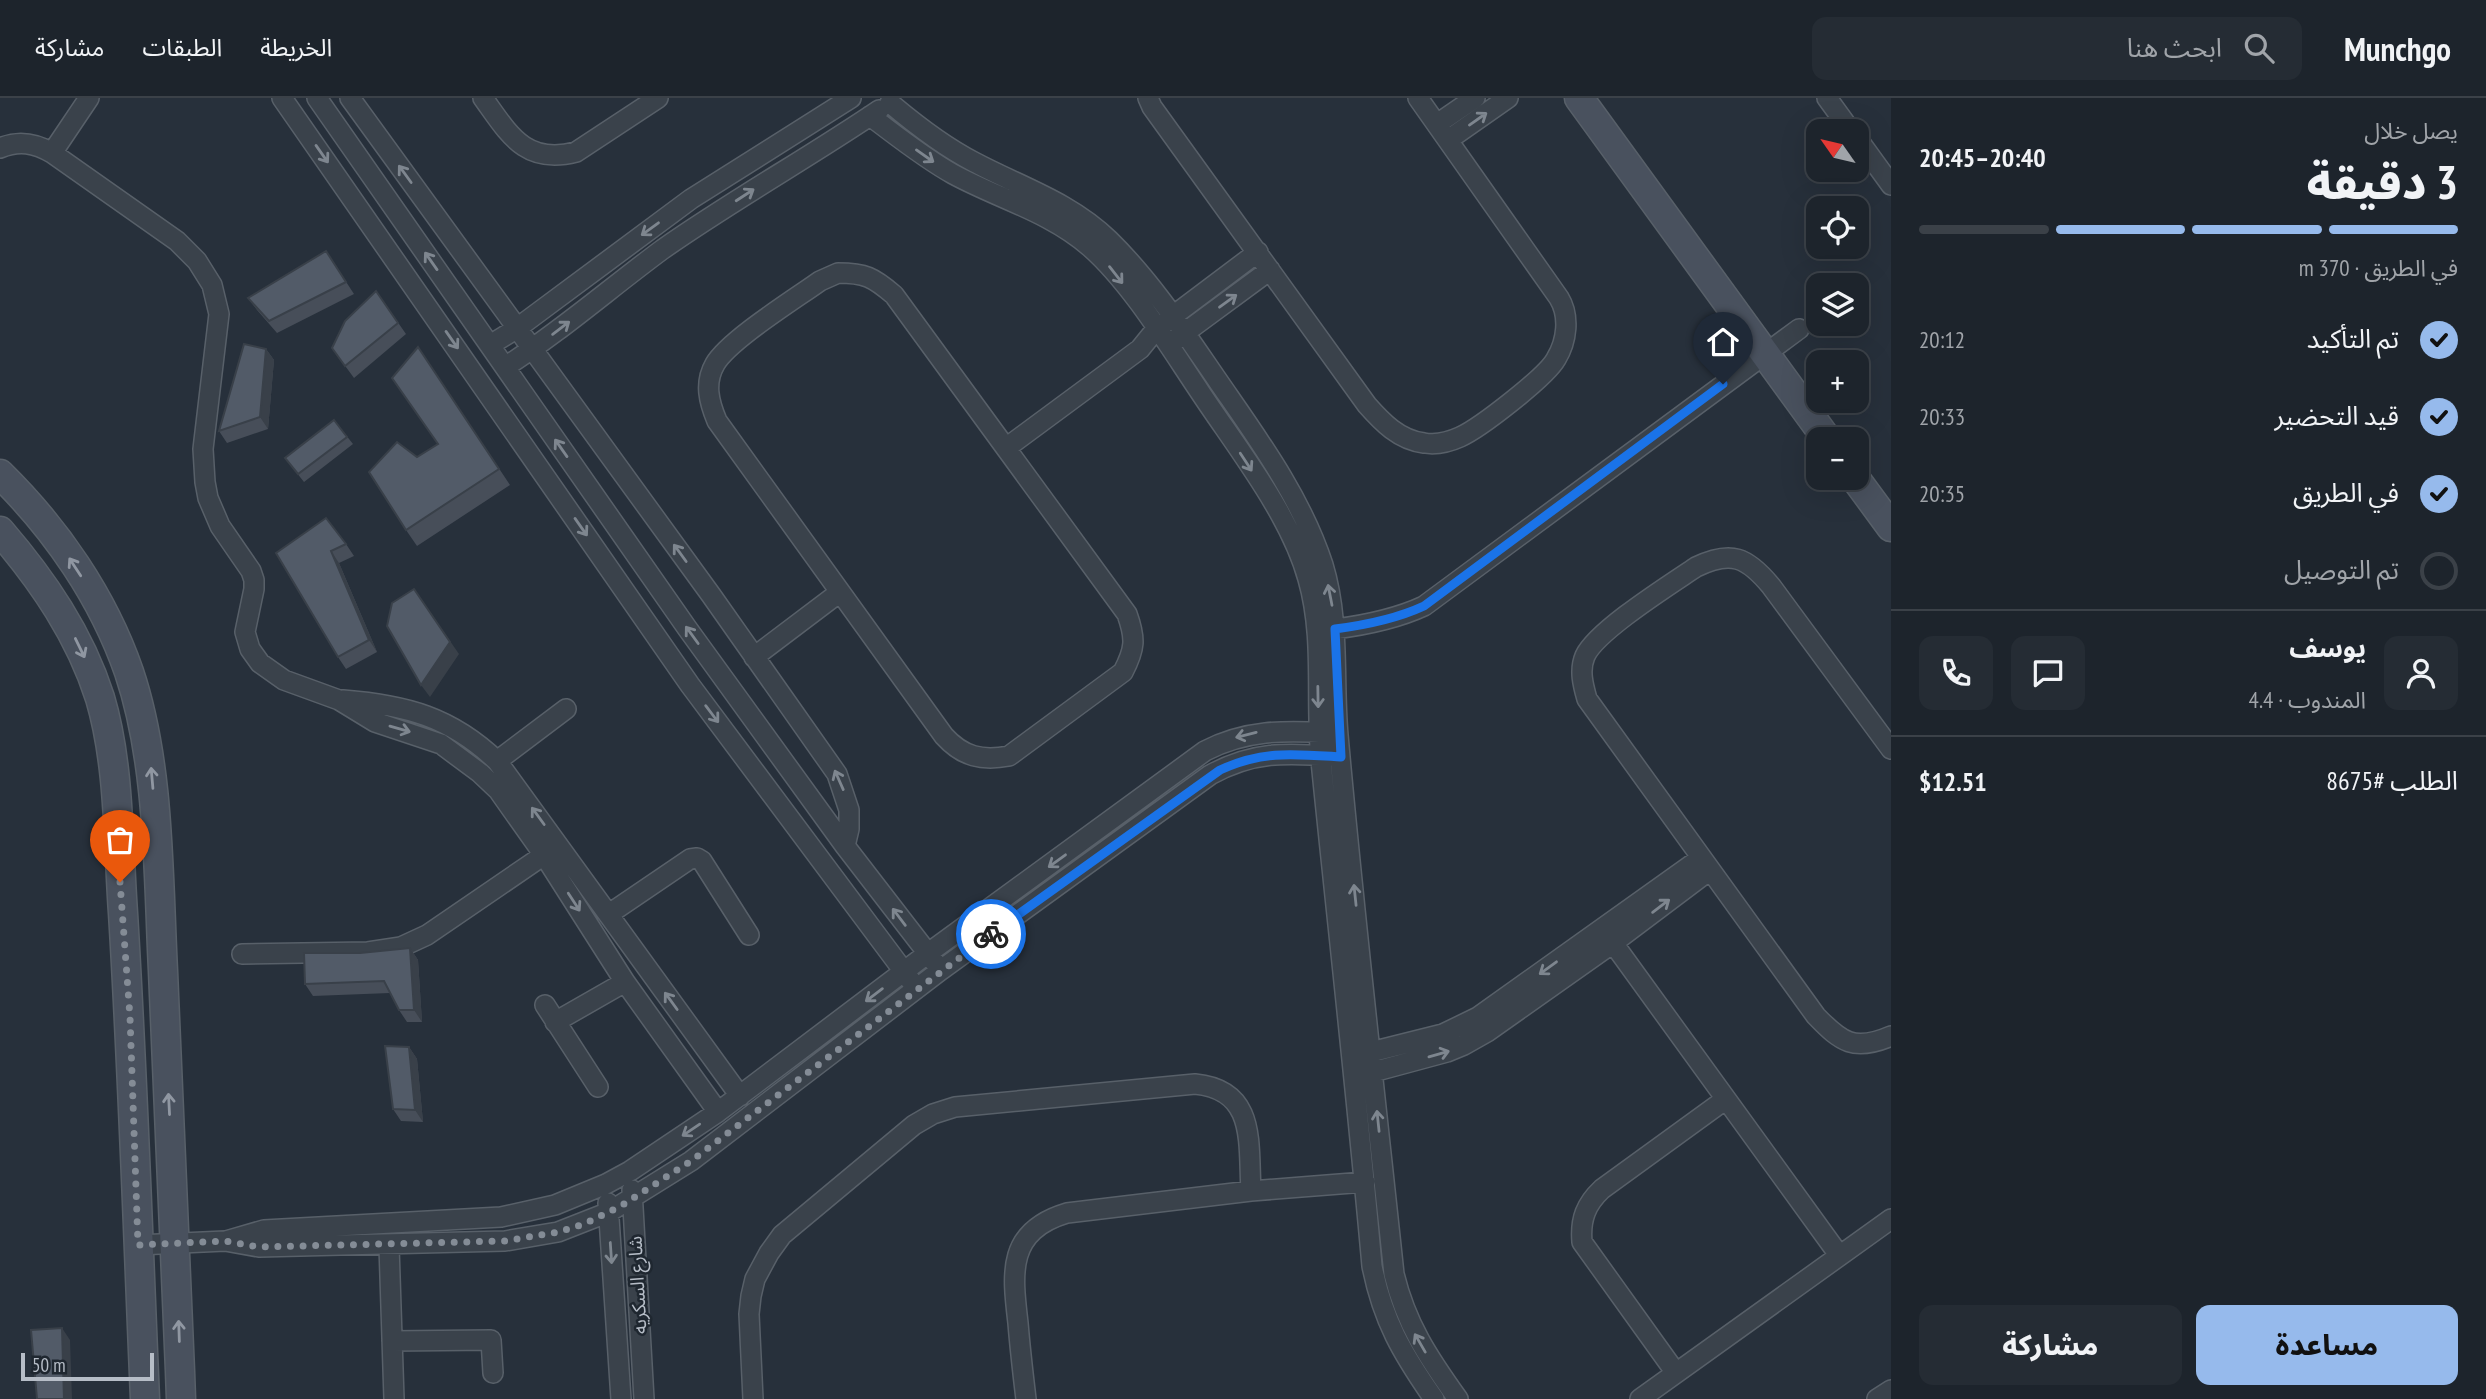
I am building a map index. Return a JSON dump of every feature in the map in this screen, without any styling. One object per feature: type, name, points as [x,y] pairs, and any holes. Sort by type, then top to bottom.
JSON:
[{"type":"street","points":[[52,153],[89,98]]},
{"type":"street","points":[[282,98],[690,685],[917,989]]},
{"type":"street","points":[[317,98],[687,628],[845,846],[941,970]]},
{"type":"street","points":[[350,98],[837,774],[849,810],[845,846]]},
{"type":"street","points":[[483,98],[516,142],[529,151],[545,156],[576,152],[658,98]]},
{"type":"street","points":[[490,345],[516,329],[691,200],[851,98]]},
{"type":"street","points":[[1148,98],[1367,405],[1401,436],[1425,444],[1451,441],[1472,430],[1547,372],[1562,347],[1566,319],[1564,306],[1559,298],[1418,98]]},
{"type":"street","points":[[1442,132],[1475,98]]},
{"type":"street","points":[[1442,132],[1508,98]]},
{"type":"street","points":[[1579,98],[1818,427]]},
{"type":"street","points":[[1827,98],[1843,119]]},
{"type":"street","points":[[505,368],[661,251],[893,100],[920,128],[946,146],[1059,202],[1084,219],[1128,259],[1173,316],[1261,443],[1300,509],[1323,566],[1331,596],[1335,629],[1328,733],[1320,755],[1372,1266],[1384,1313],[1405,1358],[1434,1399]]},
{"type":"street","points":[[870,116],[931,161],[978,186],[1050,218],[1071,232],[1110,267],[1162,337],[1251,468],[1298,551],[1308,578],[1316,622],[1328,733],[1341,757],[1394,1274],[1399,1296],[1417,1339],[1458,1399]]},
{"type":"street","points":[[805,128],[817,148]]},
{"type":"street","points":[[0,148],[23,143],[52,153],[177,241],[197,261],[212,285],[219,314],[203,449],[205,482],[220,526],[251,571],[254,580],[246,622],[247,641],[260,663],[272,673],[298,686],[339,700],[375,722],[441,744],[461,757],[498,790],[544,855],[625,982],[718,1112]]},
{"type":"street","points":[[1869,155],[1891,186]]},
{"type":"street","points":[[1162,337],[1173,316],[1258,252]]},
{"type":"street","points":[[1006,448],[1140,349],[1162,337],[1185,333],[1270,270]]},
{"type":"street","points":[[838,273],[857,273],[875,279],[894,295],[1006,448],[1127,614],[1134,633],[1132,654],[1123,672],[1009,756],[989,759],[970,756],[953,746],[944,736],[716,421],[709,402],[708,382],[715,364],[729,349],[820,281],[838,273]]},
{"type":"street","points":[[1335,629],[1403,615],[1424,606],[1799,329]]},
{"type":"street","points":[[0,474],[26,500],[62,545],[99,605],[128,670],[142,717],[152,775],[181,1399]]},
{"type":"street","points":[[1864,490],[1891,527]]},
{"type":"street","points":[[0,531],[37,577],[70,629],[92,675],[106,724],[113,774],[130,1017],[145,1399]]},
{"type":"street","points":[[1889,741],[1760,572],[1746,561],[1731,557],[1713,559],[1696,566],[1598,639],[1585,656],[1581,680],[1587,699],[1598,717],[1816,1016],[1835,1036],[1854,1044],[1873,1044],[1891,1036]]},
{"type":"street","points":[[754,657],[840,592]]},
{"type":"street","points":[[339,700],[382,704],[439,719],[480,745],[497,761],[740,1096]]},
{"type":"street","points":[[497,761],[566,709]]},
{"type":"street","points":[[225,1241],[264,1230],[501,1217],[555,1205],[606,1184],[718,1112],[927,954],[1197,757],[1217,745],[1260,732],[1328,733]]},
{"type":"street","points":[[138,1245],[225,1241],[259,1247],[388,1246],[505,1241],[532,1238],[571,1228],[609,1212],[691,1161],[941,970],[1210,775],[1236,762],[1257,756],[1280,753],[1341,757]]},
{"type":"street","points":[[1197,757],[1210,775]]},
{"type":"street","points":[[242,954],[368,951],[401,947],[427,935],[544,855]]},
{"type":"street","points":[[609,914],[690,859],[696,858],[702,861],[750,935]]},
{"type":"street","points":[[1372,1062],[1464,1045],[1518,1000],[1705,864]]},
{"type":"street","points":[[1518,1000],[1613,943],[1705,864]]},
{"type":"street","points":[[1613,943],[1839,1255]]},
{"type":"street","points":[[598,1087],[550,1014],[625,982]]},
{"type":"street","points":[[753,1399],[749,1314],[755,1279],[769,1252],[782,1235],[914,1125],[933,1114],[955,1107],[1195,1084],[1211,1086],[1226,1093],[1238,1104],[1245,1116],[1251,1191]]},
{"type":"street","points":[[1675,1373],[1582,1242],[1583,1214],[1591,1199],[1602,1189],[1726,1099]]},
{"type":"street","name":"شارع السكريه","points":[[630,1171],[643,1399]]},
{"type":"street","points":[[1026,1399],[1013,1280],[1019,1251],[1032,1232],[1054,1217],[1067,1213],[1251,1191],[1365,1182]]},
{"type":"street","name":"شارع السكريه","points":[[606,1184],[621,1399]]},
{"type":"street","points":[[1640,1399],[1891,1219]]},
{"type":"street","points":[[388,1246],[394,1399]]},
{"type":"street","points":[[391,1340],[486,1338],[491,1340],[493,1373]]},
{"type":"street","points":[[1877,1399],[1891,1390]]},
{"type":"building","points":[[326,251],[346,282],[269,321],[248,298]]},
{"type":"building","points":[[376,291],[398,323],[345,366],[332,348],[345,321]]},
{"type":"building","points":[[244,344],[266,349],[260,417],[219,431]]},
{"type":"building","points":[[418,347],[499,469],[406,530],[369,472],[397,442],[417,457],[438,444],[392,378]]},
{"type":"building","points":[[334,420],[347,437],[298,474],[285,458]]},
{"type":"building","points":[[326,518],[346,544],[331,551],[369,640],[338,657],[276,553]]},
{"type":"building","points":[[414,589],[450,642],[421,685],[387,626],[392,603]]},
{"type":"building","points":[[410,948],[414,1010],[399,1010],[384,981],[305,984],[304,953],[360,953]]},
{"type":"building","points":[[385,1046],[409,1047],[415,1110],[393,1109]]},
{"type":"building","points":[[62,1328],[64,1399],[37,1399],[31,1330]]},
{"type":"way so far","points":[[120,882],[130,1017],[138,1245],[225,1241],[259,1247],[388,1246],[505,1241],[532,1238],[584,1224],[621,1206],[691,1161],[991,934]]},
{"type":"route","points":[[991,934],[1210,775],[1236,762],[1257,756],[1301,753],[1341,757],[1335,629],[1403,615],[1424,606],[1723,384]]}]
